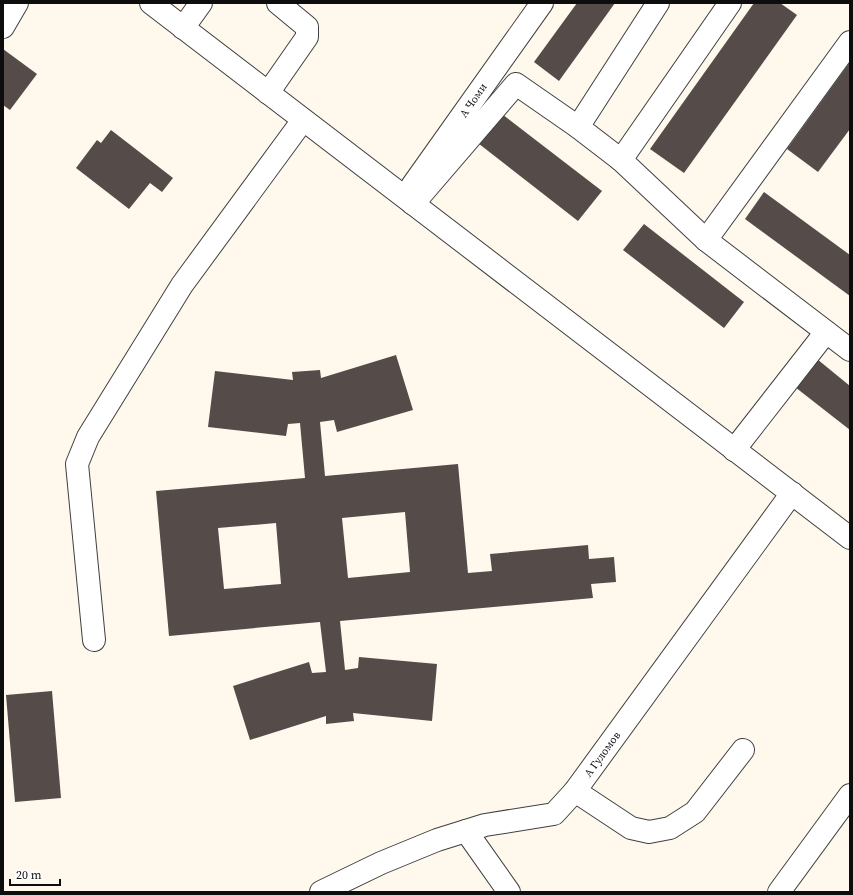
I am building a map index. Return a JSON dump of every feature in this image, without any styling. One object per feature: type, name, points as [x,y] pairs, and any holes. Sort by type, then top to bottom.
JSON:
[{"type":"street","points":[[3,27],[17,3]]},
{"type":"street","points":[[151,3],[850,538]]},
{"type":"street","points":[[183,28],[201,3]]},
{"type":"street","points":[[268,93],[307,37],[307,27],[278,3]]},
{"type":"street","name":"А Чоми","points":[[408,201],[494,70],[542,3]]},
{"type":"street","points":[[578,127],[658,3]]},
{"type":"street","points":[[621,160],[730,3]]},
{"type":"street","points":[[706,240],[850,42]]},
{"type":"street","points":[[494,70],[578,127],[621,160],[706,240],[850,350]]},
{"type":"street","points":[[408,201],[516,84]]},
{"type":"street","points":[[94,640],[77,464],[88,438],[182,285],[303,120]]},
{"type":"street","points":[[734,450],[826,332]]},
{"type":"street","name":"А Гуломов","points":[[321,892],[381,863],[437,840],[485,825],[554,814],[575,791],[792,493]]},
{"type":"street","points":[[575,791],[631,828],[649,832],[670,828],[695,812],[743,750]]},
{"type":"street","points":[[779,892],[850,795]]},
{"type":"street","points":[[466,831],[509,892]]},
{"type":"building","points":[[577,3],[615,3],[559,81],[534,62]]},
{"type":"building","points":[[754,3],[780,3],[797,15],[684,173],[650,149]]},
{"type":"building","points":[[3,49],[37,74],[10,110],[3,105]]},
{"type":"building","points":[[850,62],[850,129],[818,172],[787,149]]},
{"type":"building","points":[[498,111],[602,191],[578,221],[474,140]]},
{"type":"building","points":[[111,130],[173,178],[162,192],[150,183],[129,209],[76,168],[97,140],[101,143]]},
{"type":"building","points":[[764,192],[850,255],[850,296],[745,219]]},
{"type":"building","points":[[644,224],[744,302],[724,328],[623,250]]},
{"type":"building","points":[[396,355],[413,410],[337,432],[334,420],[320,422],[325,476],[458,464],[468,573],[492,571],[490,554],[588,545],[589,559],[614,557],[616,582],[591,584],[593,598],[340,621],[345,670],[358,668],[359,657],[437,664],[432,721],[353,713],[354,721],[326,724],[326,716],[250,740],[233,686],[309,662],[312,673],[326,672],[320,622],[169,636],[156,491],[305,478],[300,423],[288,424],[286,436],[208,427],[215,371],[293,380],[292,372],[320,370],[321,378]],"holes":[[[405,512],[410,572],[348,578],[342,518]],[[276,523],[281,584],[224,589],[218,528]]]},
{"type":"building","points":[[817,359],[850,386],[850,430],[795,387]]},
{"type":"building","points":[[52,691],[61,798],[15,802],[6,695]]}]
